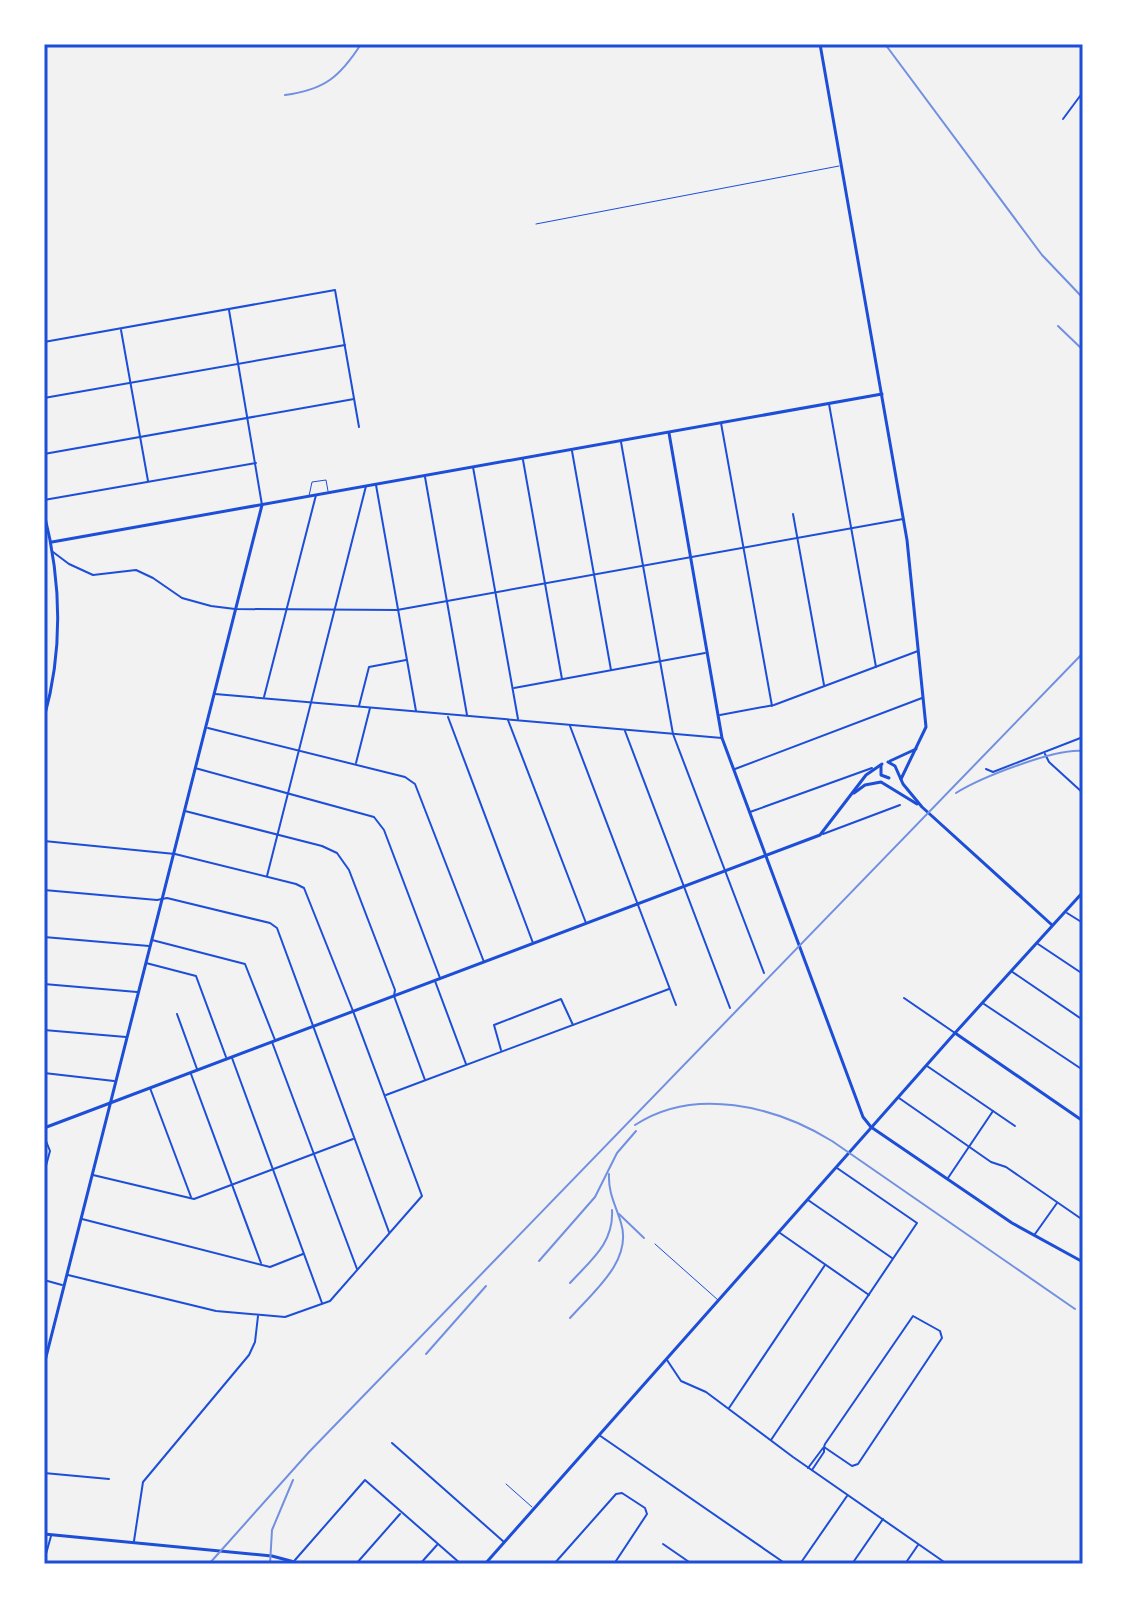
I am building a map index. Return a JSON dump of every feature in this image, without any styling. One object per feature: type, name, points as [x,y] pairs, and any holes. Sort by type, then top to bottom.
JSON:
[{"type":"highway","points":[[44,756],[44,774]]},
{"type":"street","points":[[820,44],[905,519],[926,727],[899,774],[865,785],[846,801]]},
{"type":"street","points":[[1063,119],[1083,92]]},
{"type":"street","points":[[44,342],[335,290],[359,427]]},
{"type":"street","points":[[44,1365],[262,505],[229,309]]},
{"type":"street","points":[[121,328],[148,482]]},
{"type":"street","points":[[44,398],[345,345]]},
{"type":"street","points":[[52,542],[882,394]]},
{"type":"street","points":[[44,454],[354,399]]},
{"type":"street","points":[[829,404],[876,667]]},
{"type":"street","points":[[721,423],[772,706]]},
{"type":"street","points":[[669,433],[722,738],[863,1117],[871,1127],[1012,1223],[1083,1262]]},
{"type":"street","points":[[621,441],[673,734],[764,973]]},
{"type":"street","points":[[572,450],[611,670]]},
{"type":"street","points":[[523,459],[562,679]]},
{"type":"street","points":[[44,500],[256,463]]},
{"type":"street","points":[[473,467],[519,721]]},
{"type":"street","points":[[425,476],[467,716]]},
{"type":"street","points":[[376,485],[416,712]]},
{"type":"street","points":[[266,877],[366,486]]},
{"type":"street","points":[[264,699],[316,495]]},
{"type":"street","points":[[44,513],[52,542],[58,605],[55,673],[44,718]]},
{"type":"street","points":[[793,514],[824,686]]},
{"type":"street","points":[[53,552],[69,564],[93,575],[136,570],[182,598],[211,606],[235,609],[398,609],[905,519]]},
{"type":"street","points":[[718,715],[772,706],[918,651]]},
{"type":"street","points":[[513,688],[708,653]]},
{"type":"street","points":[[359,707],[369,667],[407,660]]},
{"type":"street","points":[[214,694],[722,738]]},
{"type":"street","points":[[734,769],[922,698]]},
{"type":"street","points":[[356,764],[370,708]]},
{"type":"street","points":[[447,715],[533,944]]},
{"type":"street","points":[[508,720],[586,924]]},
{"type":"street","points":[[569,725],[676,1005]]},
{"type":"street","points":[[205,727],[405,777],[418,787],[484,963]]},
{"type":"street","points":[[624,730],[730,1008]]},
{"type":"street","points":[[986,769],[993,772],[1083,737]]},
{"type":"street","points":[[750,812],[873,768],[916,749]]},
{"type":"street","points":[[1044,752],[1049,762],[1083,793]]},
{"type":"street","points":[[888,762],[893,763],[922,807]]},
{"type":"street","points":[[882,764],[881,775],[889,785],[922,807],[1052,925]]},
{"type":"street","points":[[195,768],[365,812],[379,821],[441,979]]},
{"type":"street","points":[[820,835],[873,768]]},
{"type":"street","points":[[44,1128],[900,805]]},
{"type":"street","points":[[184,811],[327,847],[344,860],[395,990],[394,996],[425,1080]]},
{"type":"street","points":[[44,841],[173,854],[296,884],[308,894],[422,1196],[330,1301],[285,1317],[212,1310],[67,1274]]},
{"type":"street","points":[[44,890],[167,898],[274,925],[279,930],[389,1233]]},
{"type":"street","points":[[485,1564],[1083,892]]},
{"type":"street","points":[[1065,911],[1083,923]]},
{"type":"street","points":[[44,937],[149,946]]},
{"type":"street","points":[[151,939],[245,964],[357,1270]]},
{"type":"street","points":[[1036,943],[1083,974]]},
{"type":"street","points":[[145,963],[196,976],[273,1169],[322,1303]]},
{"type":"street","points":[[1010,971],[1083,1020]]},
{"type":"street","points":[[435,981],[466,1065]]},
{"type":"street","points":[[44,984],[138,992]]},
{"type":"street","points":[[385,1096],[669,989]]},
{"type":"street","points":[[904,998],[1083,1121]]},
{"type":"street","points":[[502,1051],[494,1025],[528,1010],[563,1000],[573,1025]]},
{"type":"street","points":[[982,1003],[1083,1070]]},
{"type":"street","points":[[177,1014],[198,1070]]},
{"type":"street","points":[[44,1030],[127,1038]]},
{"type":"street","points":[[926,1065],[1015,1126]]},
{"type":"street","points":[[44,1073],[116,1081]]},
{"type":"street","points":[[191,1073],[261,1265]]},
{"type":"street","points":[[150,1088],[191,1198]]},
{"type":"street","points":[[898,1097],[991,1162],[1006,1167],[1083,1220]]},
{"type":"street","points":[[947,1179],[993,1111]]},
{"type":"street","points":[[44,1136],[50,1151],[44,1173]]},
{"type":"street","points":[[92,1174],[191,1198],[355,1139]]},
{"type":"street","points":[[771,1440],[917,1223],[836,1167]]},
{"type":"street","points":[[807,1200],[893,1259]]},
{"type":"street","points":[[1035,1235],[1057,1202]]},
{"type":"street","points":[[81,1219],[270,1267],[304,1254]]},
{"type":"street","points":[[779,1232],[869,1295]]},
{"type":"street","points":[[729,1409],[825,1265]]},
{"type":"street","points":[[44,1280],[64,1285]]},
{"type":"street","points":[[134,1543],[143,1482],[247,1359],[255,1342],[258,1315]]},
{"type":"street","points":[[810,1469],[824,1452],[824,1447],[910,1318],[917,1316],[940,1331],[941,1340],[858,1464],[852,1466],[824,1447]]},
{"type":"street","points":[[666,1359],[681,1381],[706,1392],[947,1564]]},
{"type":"street","points":[[599,1435],[786,1564]]},
{"type":"street","points":[[392,1443],[504,1542]]},
{"type":"street","points":[[44,1473],[109,1479]]},
{"type":"street","points":[[294,1561],[365,1480],[461,1564]]},
{"type":"street","points":[[554,1564],[620,1493],[647,1510],[614,1564]]},
{"type":"street","points":[[800,1564],[847,1495]]},
{"type":"street","points":[[356,1564],[402,1512]]},
{"type":"street","points":[[852,1564],[883,1519]]},
{"type":"street","points":[[44,1534],[272,1556],[302,1564]]},
{"type":"street","points":[[44,1561],[51,1535]]},
{"type":"street","points":[[420,1564],[438,1544]]},
{"type":"street","points":[[663,1544],[692,1564]]},
{"type":"street","points":[[905,1564],[919,1544]]},
{"type":"lane","points":[[536,224],[842,165]]},
{"type":"lane","points":[[309,497],[312,482],[326,480],[328,493]]},
{"type":"lane","points":[[655,1244],[718,1300]]},
{"type":"lane","points":[[506,1484],[534,1509]]},
{"type":"railway","points":[[285,95],[310,90],[330,80],[361,44]]},
{"type":"railway","points":[[885,44],[1042,255],[1083,298]]},
{"type":"railway","points":[[1058,326],[1083,350]]},
{"type":"railway","points":[[209,1564],[309,1452],[1083,653]]},
{"type":"railway","points":[[956,793],[999,772],[1037,759],[1083,751]]},
{"type":"railway","points":[[635,1125],[658,1113],[683,1106],[708,1104],[734,1105],[785,1118],[832,1141],[1075,1309]]},
{"type":"railway","points":[[539,1261],[595,1197],[617,1153],[636,1131]]},
{"type":"railway","points":[[570,1318],[599,1287],[621,1250],[621,1223],[611,1193],[609,1174]]},
{"type":"railway","points":[[570,1283],[605,1242],[612,1222],[612,1210]]},
{"type":"railway","points":[[619,1214],[644,1238]]},
{"type":"railway","points":[[426,1354],[486,1286]]},
{"type":"railway","points":[[270,1564],[272,1530],[293,1480]]}]
